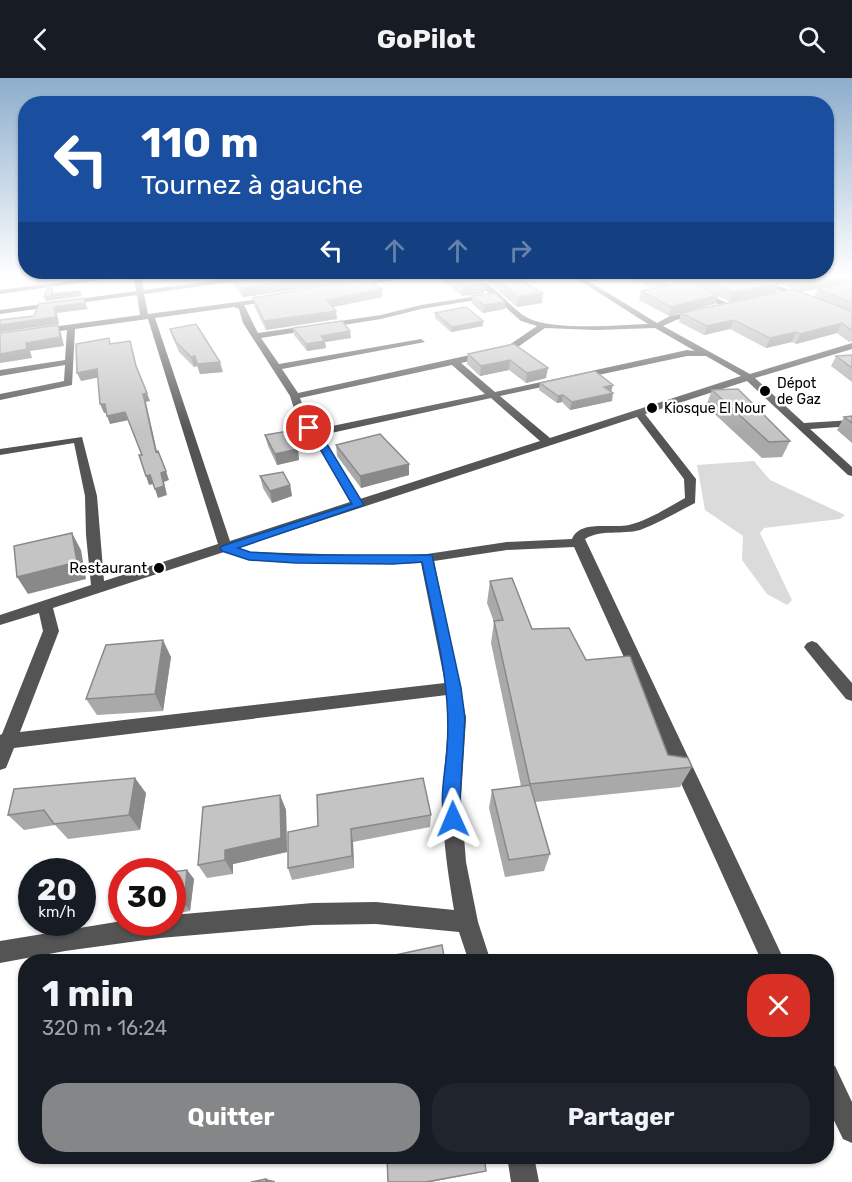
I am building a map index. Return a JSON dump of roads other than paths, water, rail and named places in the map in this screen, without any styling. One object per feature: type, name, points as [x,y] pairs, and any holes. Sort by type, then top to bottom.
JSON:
[{"type":"street","points":[[0,337],[67,329]]},
{"type":"street","points":[[0,398],[69,383],[71,329]]},
{"type":"street","points":[[152,329],[226,548]]},
{"type":"street","points":[[251,329],[295,396],[304,424],[316,433],[358,505]]},
{"type":"street","points":[[256,336],[305,329]]},
{"type":"street","points":[[295,396],[509,349],[538,329]]},
{"type":"street","points":[[662,329],[749,376],[852,473]]},
{"type":"street","points":[[278,367],[421,342]]},
{"type":"street","points":[[0,620],[98,590],[749,376],[852,346]]},
{"type":"street","points":[[316,433],[687,353],[709,354]]},
{"type":"street","points":[[0,373],[69,362]]},
{"type":"street","points":[[454,362],[548,442]]},
{"type":"street","points":[[639,413],[690,479],[691,500],[627,529],[601,530],[581,535],[578,538],[579,543],[770,954]]},
{"type":"street","points":[[801,426],[852,423]]},
{"type":"street","points":[[0,452],[78,439],[91,496],[92,535],[98,590]]},
{"type":"street","points":[[226,548],[249,556],[393,560],[427,558],[507,546],[579,543]]},
{"type":"street","points":[[427,558],[458,718],[452,798],[456,862],[467,921],[477,954]]},
{"type":"street","points":[[0,762],[5,741],[51,631],[45,606]]},
{"type":"street","points":[[812,647],[852,694]]},
{"type":"street","points":[[5,741],[454,688]]},
{"type":"street","points":[[0,952],[65,940],[160,927],[313,914],[376,913],[467,921]]},
{"type":"street","points":[[834,1092],[852,1130]]},
{"type":"street","points":[[522,1164],[525,1182]]},
{"type":"place","name":"Dépot de Gaz","points":[[765,391]]},
{"type":"place","name":"Kiosque El Nour","points":[[652,408]]},
{"type":"place","name":"Restaurant","points":[[159,568]]}]
